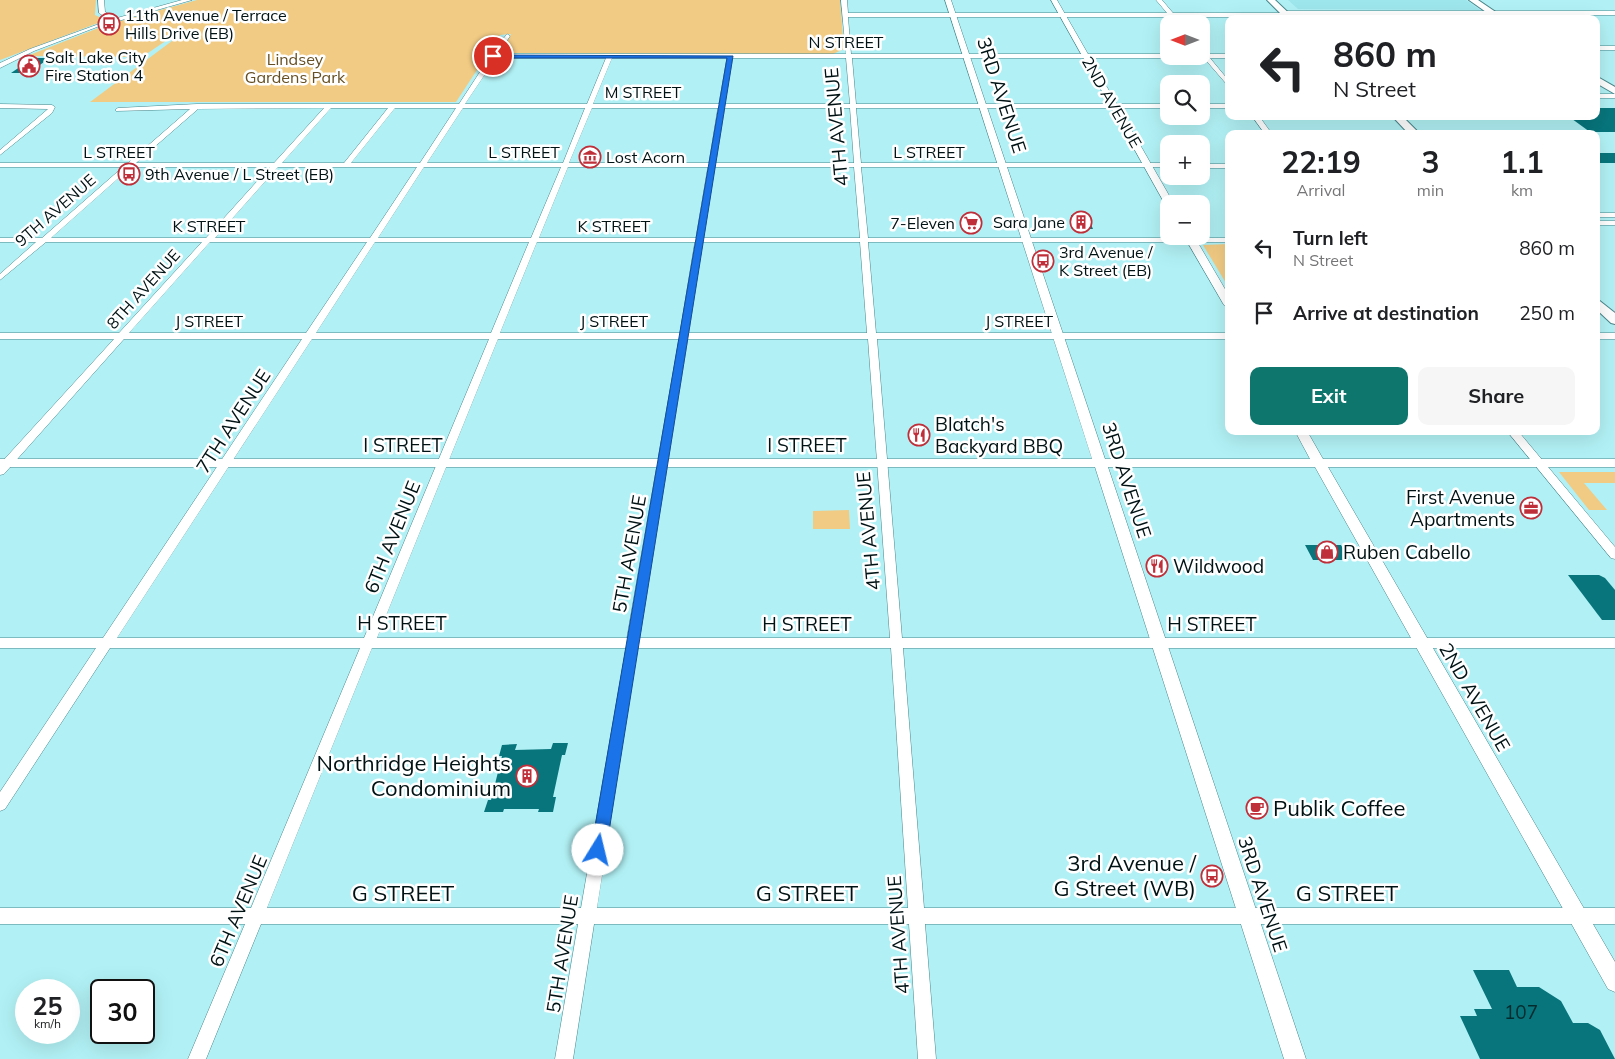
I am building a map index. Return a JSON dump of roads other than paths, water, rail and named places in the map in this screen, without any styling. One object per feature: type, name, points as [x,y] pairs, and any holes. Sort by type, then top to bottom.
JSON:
[{"type":"main road","points":[[1271,0],[1288,15]]},
{"type":"main road","points":[[1473,0],[1496,15]]},
{"type":"main road","points":[[1600,82],[1615,91]]},
{"type":"main road","points":[[1400,120],[1411,130]]},
{"type":"main road","points":[[1600,306],[1615,320]]},
{"type":"street","points":[[101,0],[102,13],[116,20]]},
{"type":"street","points":[[0,66],[54,41],[116,20],[189,0]]},
{"type":"street","name":"4TH AVENUE","points":[[844,0],[882,463],[927,1059]]},
{"type":"street","name":"3RD AVENUE","points":[[948,0],[1295,1059]]},
{"type":"street","name":"2ND AVENUE","points":[[1054,0],[1165,195]]},
{"type":"street","points":[[1159,0],[1172,15]]},
{"type":"street","points":[[1210,15],[1615,13]]},
{"type":"street","points":[[846,15],[1160,15]]},
{"type":"street","name":"7TH AVENUE","points":[[0,804],[226,464],[506,36]]},
{"type":"street","points":[[1600,48],[1615,48]]},
{"type":"street","name":"N STREET","points":[[493,56],[1160,55]]},
{"type":"street","name":"N STREET","points":[[1210,55],[1225,56]]},
{"type":"street","name":"6TH AVENUE","points":[[197,1059],[610,56]]},
{"type":"street","name":"5TH AVENUE","points":[[564,1059],[730,56]]},
{"type":"street","points":[[1210,64],[1225,81]]},
{"type":"street","points":[[1600,96],[1615,96]]},
{"type":"street","points":[[0,106],[52,107],[50,112],[0,154]]},
{"type":"street","name":"M STREET","points":[[118,110],[197,106],[1160,106]]},
{"type":"street","name":"9TH AVENUE","points":[[0,278],[197,106]]},
{"type":"street","name":"8TH AVENUE","points":[[2,466],[329,106]]},
{"type":"street","points":[[346,166],[393,106]]},
{"type":"street","points":[[1210,106],[1225,106]]},
{"type":"street","points":[[1258,120],[1266,130]]},
{"type":"street","name":"L STREET","points":[[0,165],[1160,166]]},
{"type":"street","points":[[1210,166],[1225,166]]},
{"type":"street","points":[[1600,216],[1614,218]]},
{"type":"street","points":[[1600,222],[1614,218]]},
{"type":"street","name":"K STREET","points":[[0,240],[1160,238]]},
{"type":"street","name":"K STREET","points":[[1210,239],[1225,240]]},
{"type":"street","points":[[1194,245],[1225,298]]},
{"type":"street","name":"J STREET","points":[[0,336],[1225,336]]},
{"type":"street","points":[[1600,336],[1615,336]]},
{"type":"street","name":"2ND AVENUE","points":[[1303,435],[1615,982]]},
{"type":"street","points":[[1515,435],[1615,555]]},
{"type":"street","name":"I STREET","points":[[2,466],[663,463],[1615,463]]},
{"type":"street","name":"H STREET","points":[[0,643],[1615,643]]},
{"type":"street","name":"G STREET","points":[[0,916],[1615,916]]},
{"type":"place","name":"11th Avenue / Terrace Hills Drive (EB)","points":[[109,24]]},
{"type":"place","name":"Salt Lake City Fire Station 4","points":[[29,66]]},
{"type":"place","name":"Lost Acorn","points":[[590,157]]},
{"type":"place","name":"9th Avenue / L Street (EB)","points":[[129,174]]},
{"type":"place","name":"Sara Jane","points":[[1081,222]]},
{"type":"place","name":"7-Eleven","points":[[971,223]]},
{"type":"place","name":"3rd Avenue / K Street (EB)","points":[[1043,261]]},
{"type":"place","name":"Blatch's Backyard BBQ","points":[[919,435]]},
{"type":"place","name":"First Avenue Apartments","points":[[1531,508]]},
{"type":"place","name":"Ruben Cabello","points":[[1327,552]]},
{"type":"place","name":"Wildwood","points":[[1157,566]]},
{"type":"place","name":"Northridge Heights Condominium","points":[[527,776]]},
{"type":"place","name":"Publik Coffee","points":[[1257,808]]},
{"type":"place","name":"3rd Avenue / G Street (WB)","points":[[1212,876]]},
{"type":"park label","name":"Lindsey Gardens Park","points":[[295,68]]}]
